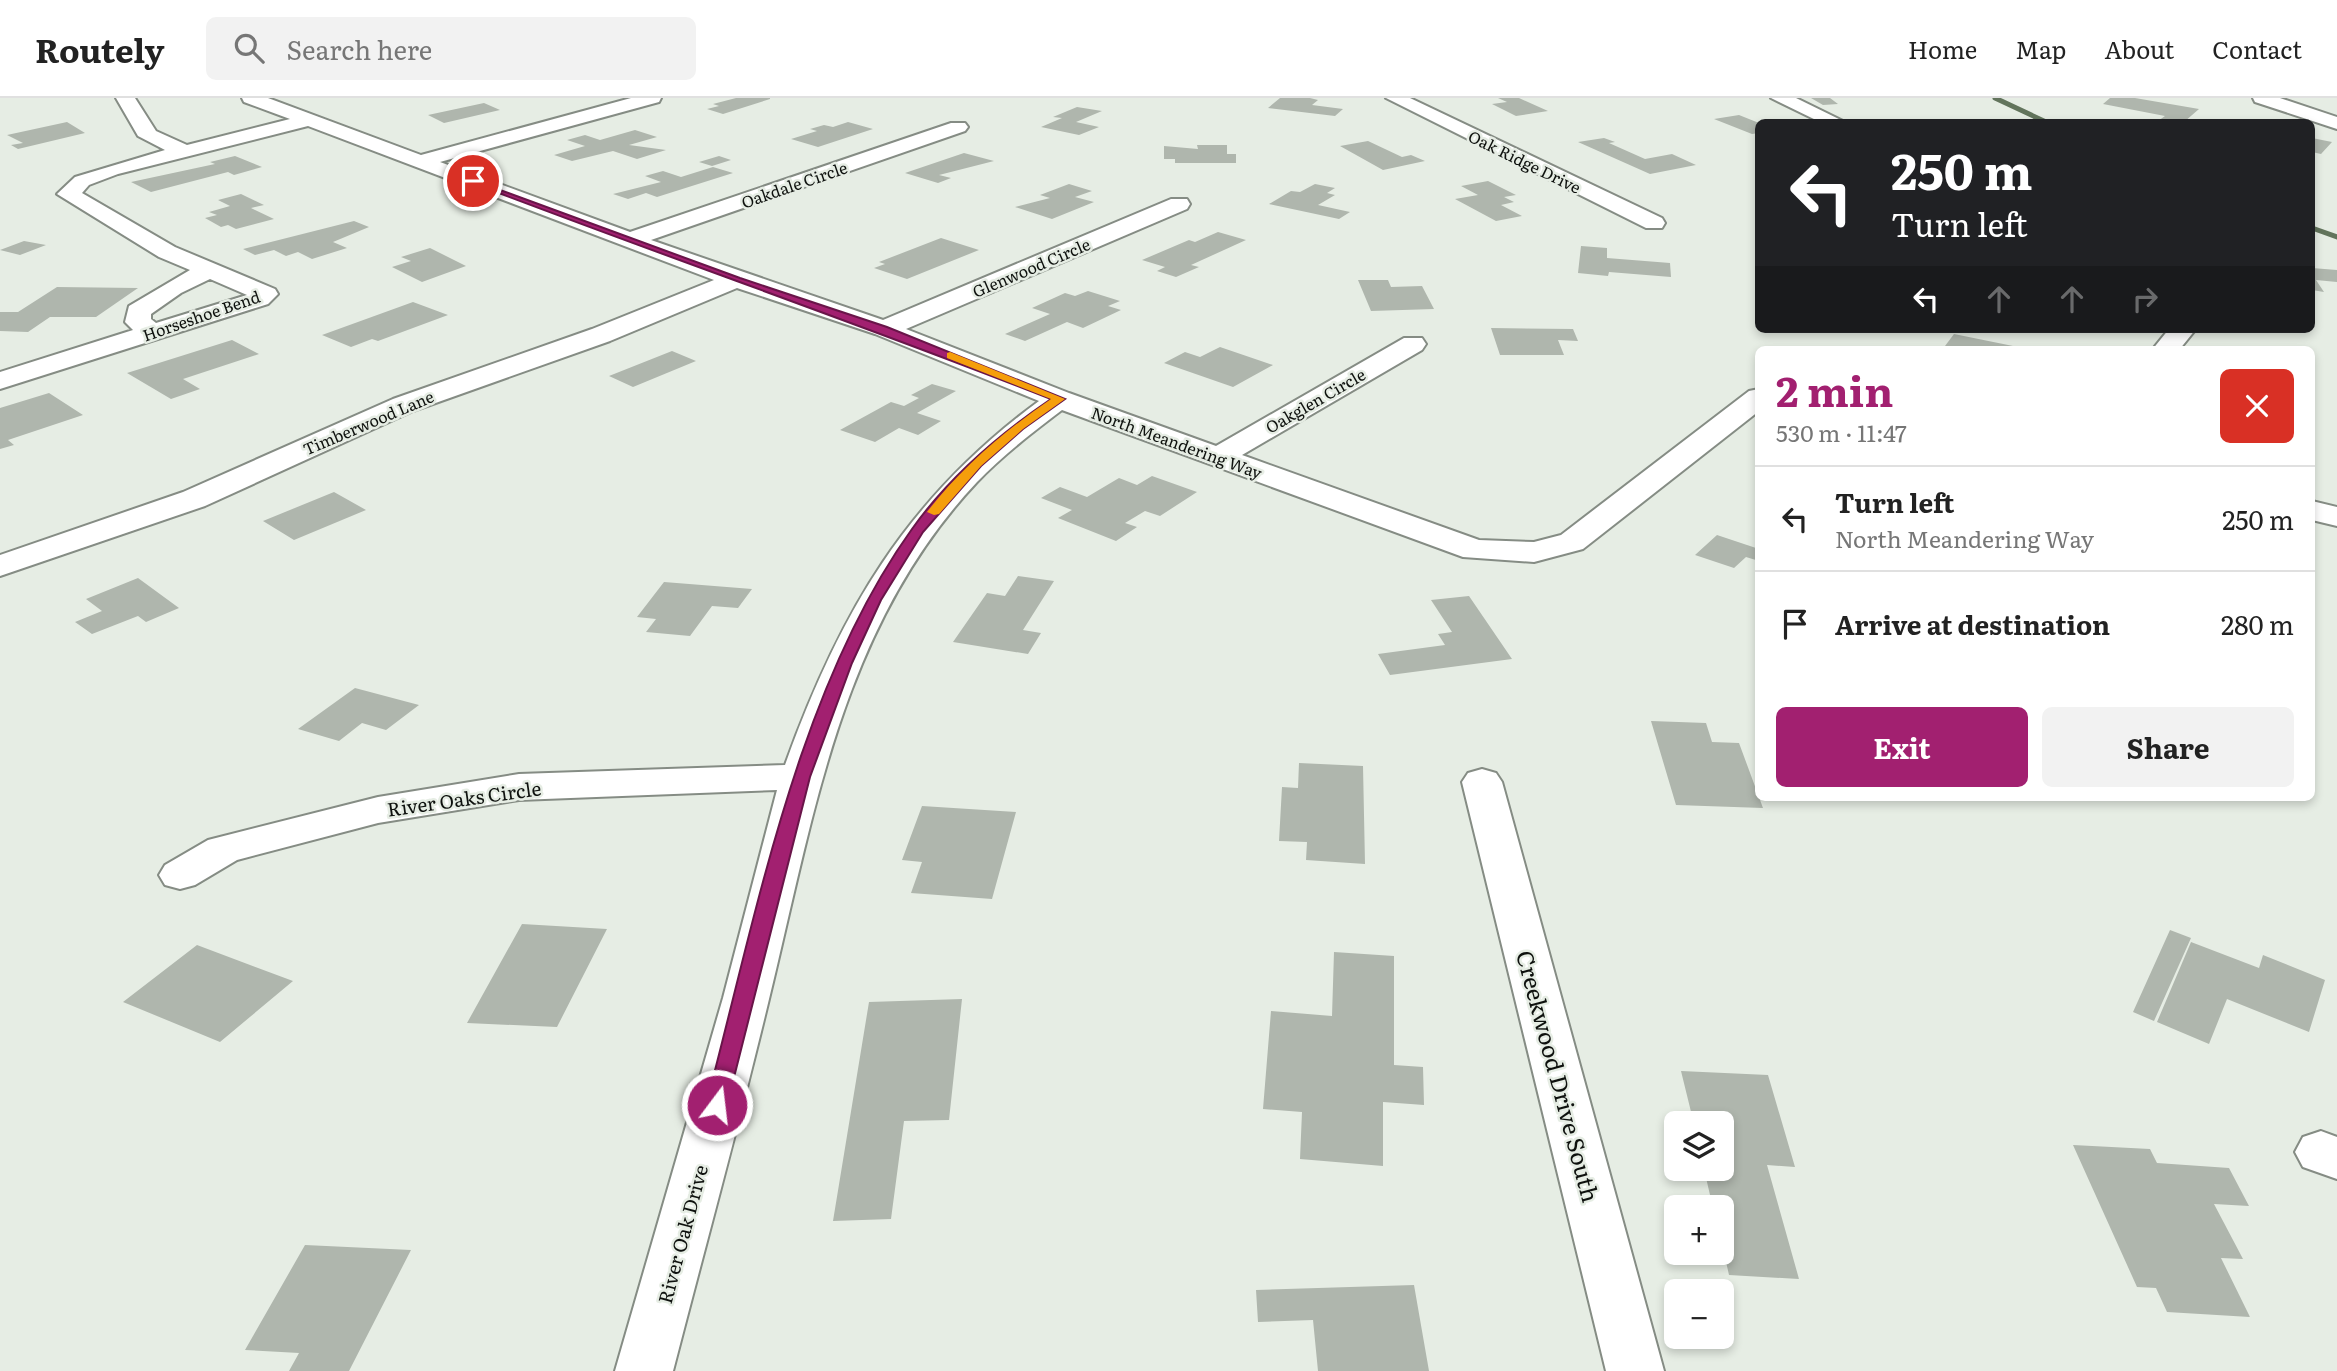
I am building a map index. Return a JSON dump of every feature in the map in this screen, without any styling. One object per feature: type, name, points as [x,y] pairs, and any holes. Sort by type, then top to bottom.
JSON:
[{"type":"street","points":[[125,98],[137,110],[144,131],[156,140],[186,150]]},
{"type":"street","name":"North Meandering Way","points":[[251,98],[736,280],[884,330],[1059,399],[1475,550],[1534,552],[1572,542],[1755,400]]},
{"type":"street","points":[[421,161],[652,98]]},
{"type":"street","name":"Oak Ridge Drive","points":[[1395,98],[1654,223]]},
{"type":"street","points":[[1780,98],[1828,119]]},
{"type":"street","points":[[2262,98],[2337,124]]},
{"type":"street","name":"Horseshoe Bend","points":[[0,381],[259,299],[266,294],[167,252],[68,194],[82,181],[93,176],[310,120]]},
{"type":"street","name":"Oakdale Circle","points":[[630,240],[958,127]]},
{"type":"street","name":"Glenwood Circle","points":[[884,330],[1179,204]]},
{"type":"street","points":[[152,332],[138,322],[138,311],[172,288],[211,269]]},
{"type":"street","name":"Timberwood Lane","points":[[0,566],[194,499],[403,405],[601,335],[736,280]]},
{"type":"street","name":"Oakglen Circle","points":[[1218,457],[1413,344]]},
{"type":"street","name":"River Oak Drive","points":[[644,1371],[742,1013],[801,777],[844,663],[873,600],[918,530],[976,463],[1019,426],[1059,399]]},
{"type":"street","points":[[2315,511],[2337,517]]},
{"type":"street","name":"River Oaks Circle","points":[[180,875],[223,850],[377,810],[519,787],[801,777]]},
{"type":"street","name":"Creekwood Drive South","points":[[1482,782],[1636,1371]]},
{"type":"building","points":[[736,98],[770,99],[723,114],[707,109],[719,106],[713,104]]},
{"type":"building","points":[[1280,98],[1310,98],[1318,100],[1312,105],[1343,109],[1335,116],[1268,108]]},
{"type":"building","points":[[1498,98],[1519,98],[1548,111],[1516,116],[1492,104],[1507,102]]},
{"type":"building","points":[[1811,98],[1830,98],[1838,104],[1823,105]]},
{"type":"building","points":[[2110,98],[2135,98],[2199,109],[2187,119],[2161,119],[2165,116],[2103,104]]},
{"type":"building","points":[[484,103],[500,110],[444,123],[428,115]]},
{"type":"building","points":[[1077,107],[1102,111],[1076,122],[1099,127],[1079,135],[1041,127],[1062,118],[1053,117]]},
{"type":"building","points":[[1739,115],[1755,121],[1755,134],[1752,134],[1714,119]]},
{"type":"building","points":[[67,122],[85,133],[18,149],[11,145],[23,143],[7,135]]},
{"type":"building","points":[[848,122],[873,129],[818,147],[791,139],[817,131],[810,129],[824,125],[833,127]]},
{"type":"building","points":[[635,130],[657,137],[629,145],[666,150],[637,159],[613,151],[572,161],[554,155],[585,146],[567,140],[585,135],[600,140]]},
{"type":"building","points":[[1604,138],[1615,142],[1609,143],[1645,159],[1672,154],[1696,165],[1650,174],[1578,142]]},
{"type":"building","points":[[2315,139],[2332,142],[2321,154],[2315,153]]},
{"type":"building","points":[[1368,141],[1402,157],[1411,155],[1425,161],[1383,170],[1340,146]]},
{"type":"building","points":[[1197,145],[1227,145],[1227,154],[1236,154],[1236,163],[1175,163],[1175,159],[1164,159],[1164,146],[1198,149]]},
{"type":"building","points":[[964,153],[994,161],[939,175],[951,178],[938,183],[905,173]]},
{"type":"building","points":[[235,156],[262,167],[234,175],[228,172],[151,192],[131,182],[215,164],[210,162]]},
{"type":"building","points":[[719,156],[731,160],[712,166],[699,162]]},
{"type":"building","points":[[713,167],[733,173],[657,197],[646,193],[628,199],[613,194],[661,182],[645,176],[663,171],[681,177]]},
{"type":"building","points":[[1488,181],[1516,195],[1504,197],[1514,202],[1501,205],[1522,216],[1496,221],[1455,199],[1478,195],[1461,186]]},
{"type":"building","points":[[1069,184],[1092,191],[1075,197],[1094,202],[1052,219],[1015,207],[1050,198],[1040,195]]},
{"type":"building","points":[[1315,184],[1335,188],[1327,193],[1335,195],[1318,205],[1350,212],[1339,219],[1269,204],[1291,191],[1300,192]]},
{"type":"building","points":[[241,194],[264,205],[251,208],[274,219],[236,229],[228,225],[221,227],[205,218],[217,215],[209,212],[230,206],[218,200]]},
{"type":"building","points":[[354,221],[369,227],[333,242],[347,248],[312,259],[298,252],[286,256],[274,250],[255,255],[243,249]]},
{"type":"building","points":[[1218,232],[1246,240],[1191,265],[1199,267],[1176,277],[1157,271],[1165,267],[1142,260],[1189,240],[1195,242]]},
{"type":"building","points":[[941,238],[979,250],[907,279],[874,268],[885,264],[879,262]]},
{"type":"building","points":[[24,241],[46,245],[20,255],[0,250]]},
{"type":"building","points":[[1581,246],[1607,248],[1607,258],[1670,263],[1671,277],[1609,272],[1608,276],[1578,273]]},
{"type":"building","points":[[430,248],[466,266],[422,282],[392,267],[411,261],[401,257]]},
{"type":"building","points":[[2315,268],[2337,270],[2337,282],[2316,280],[2324,292],[2315,290]]},
{"type":"building","points":[[1358,280],[1388,280],[1391,287],[1422,286],[1434,309],[1371,311]]},
{"type":"building","points":[[57,287],[138,288],[96,317],[50,317],[28,332],[0,331],[0,312],[18,312]]},
{"type":"building","points":[[1088,291],[1120,301],[1108,306],[1121,310],[1083,328],[1067,322],[1025,341],[1005,334],[1050,314],[1032,308],[1065,293],[1075,296]]},
{"type":"building","points":[[413,302],[448,315],[378,341],[372,339],[351,347],[322,335]]},
{"type":"building","points":[[1491,328],[1573,329],[1578,341],[1558,340],[1564,355],[1500,355]]},
{"type":"building","points":[[1954,334],[2013,346],[1945,346]]},
{"type":"building","points":[[232,340],[259,354],[183,379],[200,389],[171,399],[127,373]]},
{"type":"building","points":[[1220,347],[1273,365],[1233,387],[1164,363],[1185,352],[1200,357]]},
{"type":"building","points":[[672,351],[696,361],[633,387],[609,376]]},
{"type":"building","points":[[932,384],[956,391],[917,413],[941,421],[918,435],[899,428],[875,442],[840,430],[891,402],[904,406],[919,398],[911,395]]},
{"type":"building","points":[[49,393],[83,415],[8,440],[14,445],[0,449],[0,408]]},
{"type":"building","points":[[1152,476],[1197,492],[1160,516],[1145,511],[1125,523],[1137,527],[1116,541],[1058,518],[1072,510],[1041,498],[1060,487],[1087,497],[1119,478],[1137,485]]},
{"type":"building","points":[[334,492],[366,510],[294,540],[263,521]]},
{"type":"building","points":[[1717,535],[1755,548],[1755,560],[1746,557],[1734,568],[1695,555]]},
{"type":"building","points":[[1018,576],[1054,581],[1023,630],[1041,633],[1028,654],[953,642],[987,593],[1005,596]]},
{"type":"building","points":[[138,578],[179,608],[146,622],[138,616],[92,634],[75,622],[102,611],[86,599]]},
{"type":"building","points":[[664,582],[752,589],[738,608],[712,606],[690,636],[646,632],[656,619],[637,617]]},
{"type":"building","points":[[1469,596],[1512,659],[1390,675],[1378,654],[1445,645],[1438,634],[1452,632],[1431,600]]},
{"type":"building","points":[[355,688],[419,705],[386,730],[362,723],[339,741],[298,729]]},
{"type":"building","points":[[1651,721],[1706,723],[1712,742],[1739,743],[1755,786],[1755,801],[1760,801],[1763,808],[1676,805]]},
{"type":"building","points":[[1299,763],[1363,766],[1365,864],[1306,860],[1307,842],[1279,841],[1282,787],[1298,788]]},
{"type":"building","points":[[922,806],[1016,812],[992,899],[911,893],[922,862],[902,860]]},
{"type":"building","points":[[522,924],[607,929],[557,1027],[467,1023]]},
{"type":"building","points":[[2170,930],[2191,938],[2154,1021],[2133,1012]]},
{"type":"building","points":[[2191,942],[2259,968],[2263,955],[2325,980],[2309,1032],[2227,999],[2209,1044],[2157,1022]]},
{"type":"building","points":[[197,945],[293,981],[220,1042],[123,1002]]},
{"type":"building","points":[[1334,952],[1394,956],[1394,1065],[1423,1067],[1424,1105],[1383,1102],[1383,1166],[1300,1159],[1302,1112],[1263,1109],[1271,1011],[1332,1016]]},
{"type":"building","points":[[962,999],[949,1120],[904,1121],[891,1219],[833,1221],[869,1002]]},
{"type":"building","points":[[1681,1071],[1768,1075],[1795,1167],[1767,1165],[1799,1279],[1729,1275],[1727,1265],[1734,1265],[1734,1195],[1710,1195],[1707,1181],[1734,1181],[1734,1111],[1691,1111]]},
{"type":"building","points":[[2073,1145],[2150,1149],[2157,1163],[2229,1168],[2249,1206],[2214,1204],[2243,1259],[2221,1258],[2250,1317],[2167,1312],[2156,1288],[2137,1287]]},
{"type":"building","points":[[305,1245],[411,1250],[349,1371],[289,1371],[299,1353],[245,1350]]},
{"type":"building","points":[[1414,1285],[1429,1371],[1318,1371],[1313,1320],[1258,1322],[1256,1290]]},
{"type":"waterway","points":[[1995,98],[2040,119]]},
{"type":"waterway","points":[[2315,229],[2337,237]]},
{"type":"slow traffic","points":[[934,512],[976,463],[1019,426],[1059,399],[950,356]]},
{"type":"route","points":[[473,181],[736,280],[884,330],[1059,399],[1019,426],[976,463],[918,530],[873,600],[844,663],[801,777],[717,1105]]}]
